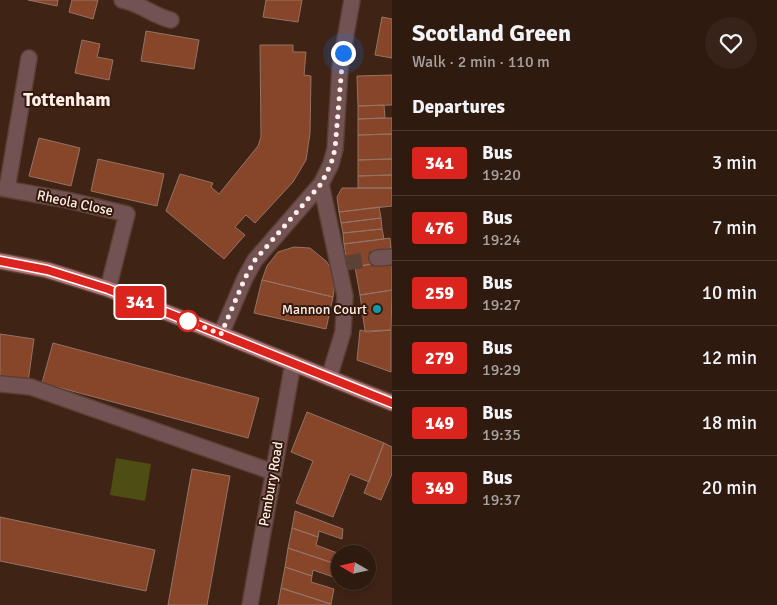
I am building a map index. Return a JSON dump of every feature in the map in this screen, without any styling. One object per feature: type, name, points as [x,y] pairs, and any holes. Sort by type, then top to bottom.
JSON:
[{"type":"main road","points":[[0,261],[47,270],[108,289],[392,403]]},
{"type":"street","points":[[122,0],[140,2],[152,14],[171,20]]},
{"type":"street","points":[[221,334],[245,278],[255,260],[321,184],[335,149],[340,68],[352,0]]},
{"type":"street","name":"Rheola Close","points":[[29,58],[4,189],[126,214],[108,289]]},
{"type":"street","points":[[321,184],[342,263],[345,296],[343,332],[329,378]]},
{"type":"street","name":"Pembury Road","points":[[250,605],[293,363]]},
{"type":"street","points":[[0,384],[31,388],[274,472]]},
{"type":"shaded area","points":[[116,458],[151,464],[145,501],[110,495]]},
{"type":"building","points":[[28,0],[58,0],[57,6]]},
{"type":"building","points":[[72,0],[98,0],[93,19],[69,12]]},
{"type":"building","points":[[266,0],[302,0],[298,22],[263,17]]},
{"type":"building","points":[[382,17],[392,19],[392,58],[375,55]]},
{"type":"building","points":[[146,31],[199,40],[194,69],[141,61]]},
{"type":"building","points":[[82,40],[100,44],[97,57],[113,60],[109,80],[75,73]]},
{"type":"building","points":[[260,45],[293,45],[293,52],[306,52],[304,75],[311,76],[310,133],[306,160],[293,182],[255,223],[246,215],[235,227],[245,235],[224,259],[166,211],[180,174],[213,183],[211,187],[219,194],[258,146],[261,137]]},
{"type":"building","points":[[392,75],[392,105],[358,106],[357,76]]},
{"type":"building","points":[[384,105],[385,118],[358,119],[358,106]]},
{"type":"building","points":[[392,118],[392,134],[358,135],[358,119]]},
{"type":"building","points":[[392,134],[392,159],[358,160],[358,135]]},
{"type":"building","points":[[39,138],[80,148],[71,186],[29,176]]},
{"type":"building","points":[[98,159],[164,174],[157,206],[91,191]]},
{"type":"building","points":[[392,159],[392,175],[358,176],[358,160]]},
{"type":"building","points":[[392,175],[392,188],[358,188],[358,176]]},
{"type":"building","points":[[342,188],[392,188],[392,206],[339,212],[337,197]]},
{"type":"building","points":[[379,207],[381,218],[341,223],[339,212]]},
{"type":"building","points":[[381,218],[382,229],[343,233],[341,223]]},
{"type":"building","points":[[382,229],[384,239],[344,244],[343,233]]},
{"type":"building","points":[[390,238],[391,248],[376,251],[377,263],[348,268],[344,244]]},
{"type":"building","points":[[294,247],[310,248],[326,261],[332,270],[335,283],[333,297],[262,280],[267,266],[278,252]]},
{"type":"building","points":[[377,263],[378,266],[392,263],[392,290],[360,295],[355,267]]},
{"type":"building","points":[[262,280],[333,297],[326,329],[254,313]]},
{"type":"building","name":"Mannon Court","points":[[392,290],[391,330],[365,331],[360,295]]},
{"type":"building","points":[[360,330],[368,332],[391,330],[391,372],[357,360]]},
{"type":"building","points":[[0,334],[34,339],[28,382],[0,378]]},
{"type":"building","points":[[53,343],[259,398],[248,438],[42,383]]},
{"type":"building","points":[[307,412],[384,443],[369,482],[350,474],[333,517],[296,503],[313,461],[291,452]]},
{"type":"building","points":[[384,443],[392,447],[392,474],[381,500],[364,493]]},
{"type":"building","points":[[192,469],[230,476],[207,605],[168,605]]},
{"type":"building","points":[[295,511],[343,529],[342,539],[319,531],[318,537],[292,528]]},
{"type":"building","points":[[0,517],[155,550],[146,591],[0,561]]},
{"type":"building","points":[[292,528],[318,537],[316,545],[331,551],[331,562],[288,548]]},
{"type":"building","points":[[288,548],[331,562],[331,576],[313,570],[312,576],[285,567]]},
{"type":"building","points":[[285,567],[312,576],[311,582],[334,590],[331,604],[281,588]]},
{"type":"building","points":[[281,588],[331,604],[331,605],[278,605]]},
{"type":"tunnel","points":[[347,263],[377,258]]},
{"type":"bus line","name":"341","points":[[0,261],[47,270],[108,289],[392,403]]},
{"type":"place","name":"Mannon Court","points":[[377,309]]},
{"type":"district","name":"Tottenham","points":[[67,100]]},
{"type":"route","points":[[188,321],[221,334],[245,278],[255,260],[321,184],[331,164],[335,149],[340,68],[343,53]]}]
